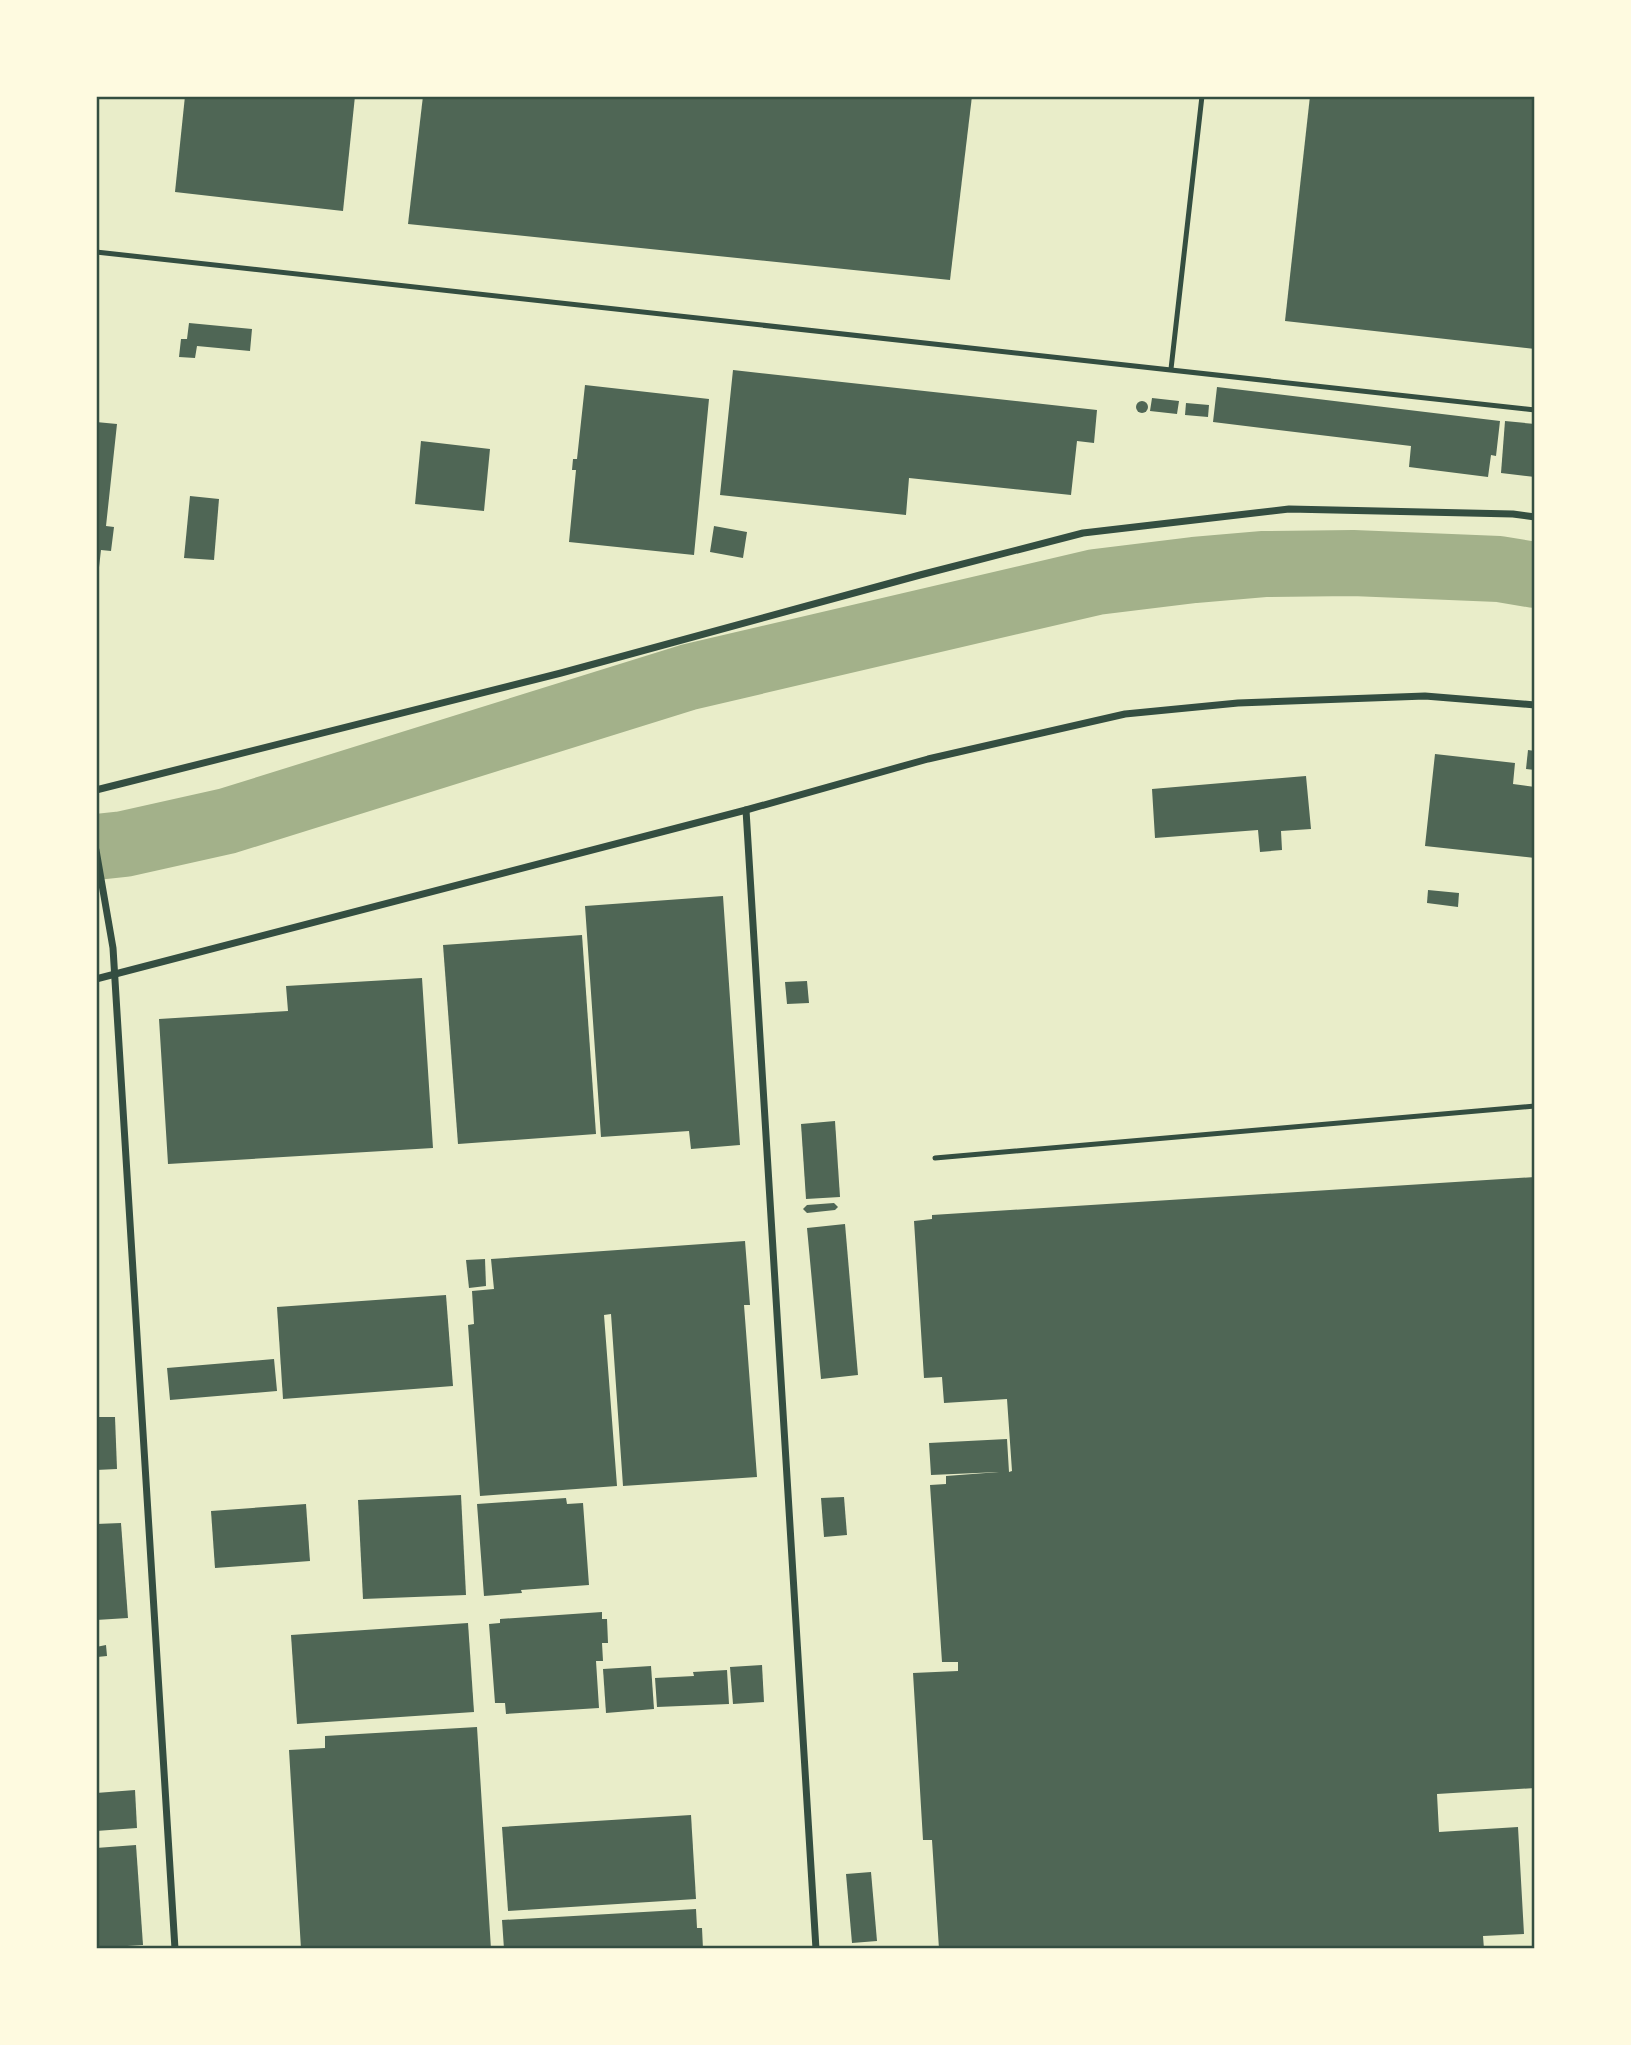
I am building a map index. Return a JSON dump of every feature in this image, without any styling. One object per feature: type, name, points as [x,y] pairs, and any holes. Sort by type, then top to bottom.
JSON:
[{"type":"street","points":[[96,790],[561,673],[1083,533],[1289,509],[1513,514],[1535,517]]},
{"type":"street","points":[[96,979],[928,760],[1125,714],[1238,703],[1425,695],[1535,705]]},
{"type":"street","points":[[746,810],[816,1949]]},
{"type":"street","points":[[96,850],[113,948],[175,1949]]},
{"type":"lane","points":[[1171,369],[1202,96]]},
{"type":"lane","points":[[96,252],[1535,410]]},
{"type":"lane","points":[[935,1158],[1535,1106]]},
{"type":"building","points":[[185,96],[355,96],[343,211],[175,192]]},
{"type":"building","points":[[423,96],[972,96],[950,280],[408,224]]},
{"type":"building","points":[[1310,96],[1535,96],[1535,349],[1285,321]]},
{"type":"building","points":[[189,323],[252,329],[250,351],[197,346],[195,358],[179,357],[181,339],[187,339]]},
{"type":"building","points":[[733,370],[1097,410],[1094,443],[1077,441],[1071,495],[909,478],[906,515],[720,495]]},
{"type":"building","points":[[585,385],[709,399],[694,555],[569,542],[576,470],[572,470],[573,459],[577,459]]},
{"type":"building","points":[[1217,387],[1500,421],[1496,456],[1491,455],[1488,477],[1409,467],[1411,446],[1213,422]]},
{"type":"building","points":[[1152,398],[1179,401],[1177,414],[1150,411]]},
{"type":"building","points":[[1142,401],[1148,407],[1142,413],[1136,407]]},
{"type":"building","points":[[1186,403],[1209,405],[1208,417],[1185,415]]},
{"type":"building","points":[[1505,421],[1535,424],[1535,477],[1501,473]]},
{"type":"building","points":[[96,422],[117,424],[106,526],[114,527],[111,551],[101,550],[98,576],[96,576]]},
{"type":"building","points":[[421,441],[490,449],[484,511],[415,504]]},
{"type":"building","points":[[190,496],[219,499],[214,560],[184,558]]},
{"type":"building","points":[[714,526],[747,532],[743,558],[710,552]]},
{"type":"building","points":[[1528,750],[1535,751],[1535,770],[1526,769]]},
{"type":"building","points":[[1435,754],[1515,763],[1513,784],[1535,787],[1535,858],[1425,846]]},
{"type":"building","points":[[1306,776],[1311,829],[1281,831],[1282,850],[1260,852],[1258,830],[1155,838],[1152,789]]},
{"type":"building","points":[[1428,890],[1459,893],[1458,907],[1427,903]]},
{"type":"building","points":[[723,896],[740,1145],[691,1149],[689,1131],[601,1137],[585,906]]},
{"type":"building","points":[[582,935],[596,1134],[458,1144],[443,945]]},
{"type":"building","points":[[422,978],[433,1148],[168,1164],[159,1019],[288,1011],[286,986]]},
{"type":"building","points":[[807,981],[809,1003],[787,1004],[785,982]]},
{"type":"building","points":[[835,1121],[840,1197],[806,1199],[801,1124]]},
{"type":"building","points":[[1535,1177],[1535,1788],[1437,1794],[1439,1832],[1518,1827],[1524,1934],[1483,1936],[1484,1949],[939,1949],[932,1840],[923,1840],[913,1673],[958,1671],[958,1662],[942,1662],[930,1485],[946,1484],[946,1476],[999,1472],[931,1475],[929,1443],[1007,1439],[1009,1472],[1012,1471],[1007,1399],[944,1403],[942,1377],[924,1378],[914,1221],[932,1219],[932,1215]]},
{"type":"building","points":[[834,1203],[838,1207],[835,1210],[807,1213],[803,1209],[807,1205]]},
{"type":"building","points":[[845,1224],[858,1375],[821,1379],[807,1228]]},
{"type":"building","points":[[745,1241],[750,1305],[744,1305],[757,1477],[623,1486],[611,1314],[604,1315],[617,1486],[480,1496],[468,1325],[474,1324],[472,1291],[494,1289],[491,1259]]},
{"type":"building","points":[[485,1259],[486,1286],[469,1288],[466,1260]]},
{"type":"building","points":[[446,1295],[453,1386],[283,1399],[277,1307]]},
{"type":"building","points":[[274,1359],[277,1391],[170,1400],[167,1368]]},
{"type":"building","points":[[96,1417],[115,1417],[117,1469],[96,1470]]},
{"type":"building","points":[[461,1495],[466,1595],[363,1599],[358,1500]]},
{"type":"building","points":[[844,1497],[847,1535],[824,1537],[821,1498]]},
{"type":"building","points":[[566,1498],[567,1504],[583,1503],[589,1585],[521,1590],[522,1593],[484,1596],[477,1504]]},
{"type":"building","points":[[306,1504],[310,1561],[215,1568],[211,1511]]},
{"type":"building","points":[[121,1523],[128,1618],[96,1620],[96,1524]]},
{"type":"building","points":[[602,1612],[602,1619],[607,1619],[608,1643],[602,1643],[603,1661],[596,1661],[599,1708],[506,1714],[505,1703],[495,1703],[489,1624],[500,1623],[500,1619]]},
{"type":"building","points":[[468,1623],[474,1712],[297,1724],[291,1635]]},
{"type":"building","points":[[106,1645],[107,1656],[97,1657],[96,1647]]},
{"type":"building","points":[[762,1665],[764,1702],[733,1704],[730,1667]]},
{"type":"building","points":[[651,1666],[654,1709],[606,1713],[603,1669]]},
{"type":"building","points":[[727,1670],[729,1704],[657,1707],[655,1678],[694,1676],[693,1672]]},
{"type":"building","points":[[477,1727],[491,1949],[301,1949],[289,1750],[325,1748],[325,1736]]},
{"type":"building","points":[[135,1790],[137,1828],[96,1831],[96,1793]]},
{"type":"building","points":[[691,1815],[696,1899],[508,1911],[502,1827]]},
{"type":"building","points":[[136,1845],[143,1945],[96,1948],[96,1848]]},
{"type":"building","points":[[871,1872],[877,1941],[852,1943],[846,1874]]},
{"type":"building","points":[[696,1909],[697,1928],[702,1928],[703,1949],[504,1949],[502,1920]]},
{"type":"waterway","points":[[96,847],[124,844],[227,821],[689,677],[1096,582],[1264,564],[1353,563],[1499,569],[1535,575]]}]
